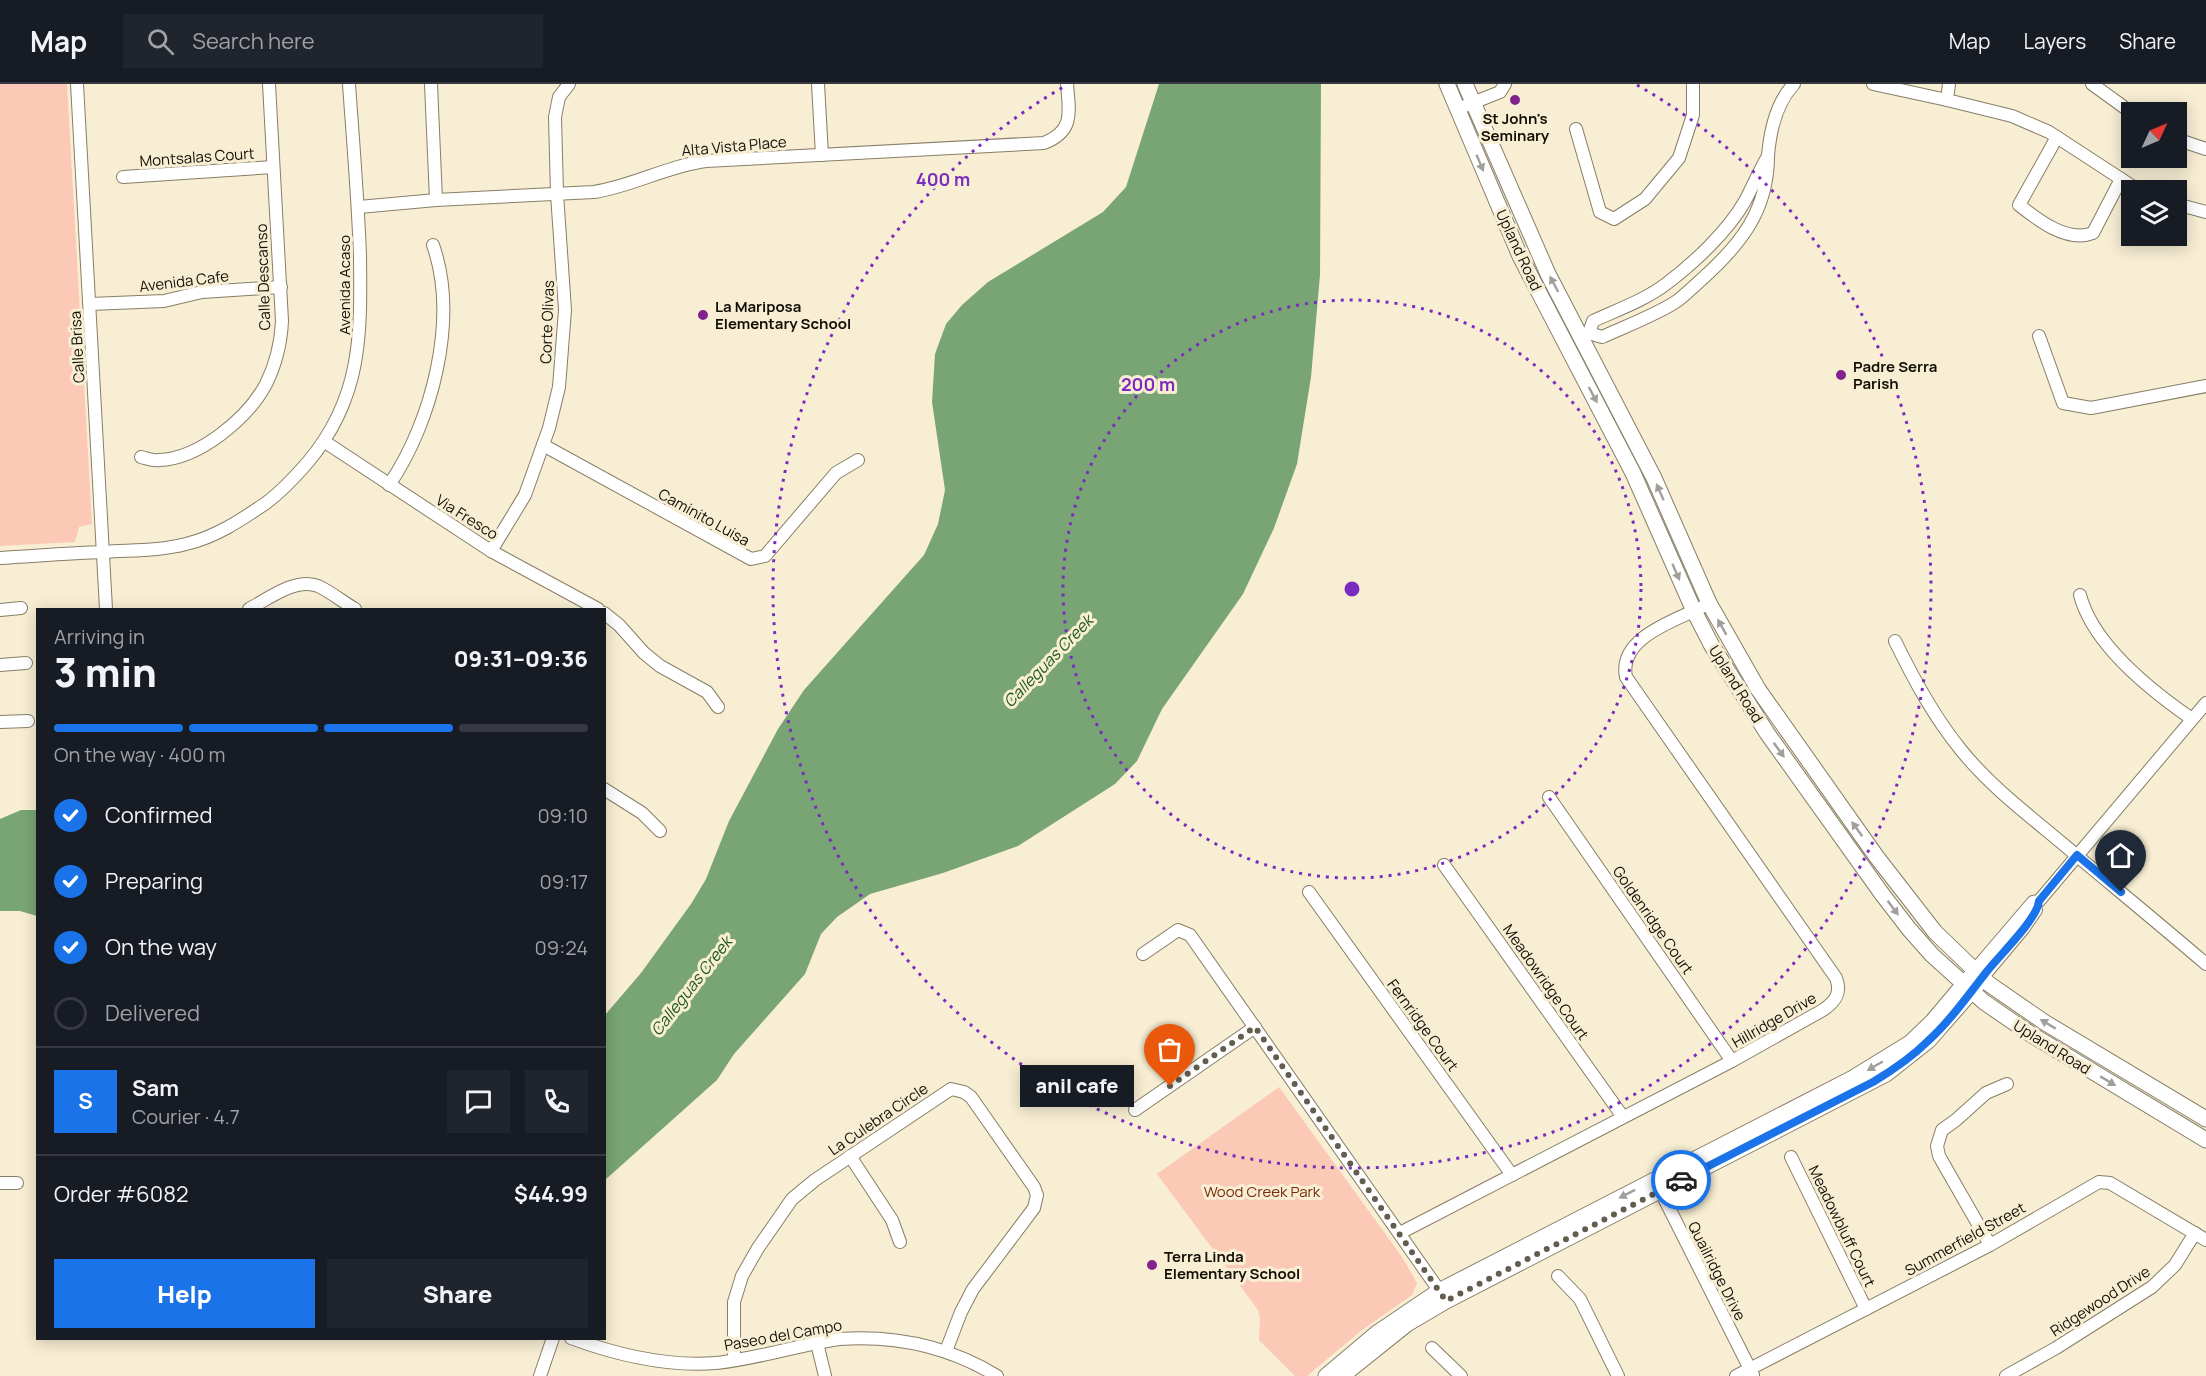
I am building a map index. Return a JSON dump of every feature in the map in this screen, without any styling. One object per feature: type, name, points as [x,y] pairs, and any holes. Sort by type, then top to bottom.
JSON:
[{"type":"main road","name":"Upland Road","points":[[1448,84],[1520,256],[1634,473],[1694,611],[1712,645],[1749,706],[1882,894],[1909,929],[1968,988],[2000,1014],[2206,1140]]},
{"type":"main road","name":"Upland Road","points":[[1465,84],[1543,264],[1654,478],[1709,603],[1768,705],[1882,864],[1935,932],[1978,975],[2019,1006],[2206,1119]]},
{"type":"main road","points":[[1326,1376],[1377,1333],[1443,1296],[1657,1185],[1894,1054],[1932,1022],[1968,988],[1978,975]]},
{"type":"main road","points":[[1342,1376],[1443,1296]]},
{"type":"street","name":"Calle Brisa","points":[[77,84],[106,608]]},
{"type":"street","name":"Calle Descanso","points":[[141,458],[159,460],[182,456],[231,427],[265,385],[278,351],[282,321],[269,84]]},
{"type":"street","name":"Avenida Acaso","points":[[0,558],[155,550],[186,544],[235,525],[281,492],[325,442],[345,402],[355,366],[361,309],[359,207],[349,84]]},
{"type":"street","points":[[431,84],[436,200]]},
{"type":"street","name":"Corte Olivas","points":[[491,551],[525,495],[560,387],[565,338],[564,277],[557,194],[555,117],[559,98],[569,84]]},
{"type":"street","points":[[818,84],[822,154]]},
{"type":"street","name":"Alta Vista Place","points":[[359,207],[436,200],[612,190],[670,168],[693,163],[1044,143],[1056,139],[1066,127],[1069,112],[1067,84]]},
{"type":"street","points":[[1458,109],[1500,92],[1505,84]]},
{"type":"street","points":[[1576,129],[1600,212],[1614,219],[1645,199],[1679,158],[1692,115],[1693,84]]},
{"type":"street","points":[[1768,156],[1756,174],[1745,200],[1728,226],[1706,248],[1666,284],[1593,321],[1589,333],[1602,337],[1676,302],[1722,261],[1744,234],[1759,208],[1768,178],[1770,137],[1776,115],[1788,90],[1794,84]]},
{"type":"street","points":[[1873,84],[2012,116],[2057,137],[2121,179],[2093,233],[2085,236],[2070,234],[2040,221],[2019,206],[2057,137]]},
{"type":"street","points":[[1947,100],[1949,84]]},
{"type":"street","points":[[2092,84],[2121,105]]},
{"type":"street","points":[[2187,143],[2206,150]]},
{"type":"street","name":"Montsalas Court","points":[[123,177],[273,167]]},
{"type":"street","points":[[2187,207],[2206,212]]},
{"type":"street","points":[[389,485],[405,462],[419,429],[437,364],[442,332],[441,273],[433,245]]},
{"type":"street","name":"Avenida Cafe","points":[[90,304],[164,301],[202,292],[280,287]]},
{"type":"street","points":[[2039,336],[2063,403],[2091,408],[2206,386]]},
{"type":"street","name":"Via Fresco","points":[[325,442],[491,551],[593,608]]},
{"type":"street","name":"Caminito Luisa","points":[[543,445],[751,559],[765,556],[837,473],[858,460]]},
{"type":"street","points":[[251,608],[297,585],[307,584],[316,585],[353,608]]},
{"type":"street","points":[[2079,595],[2092,626],[2110,648],[2167,701],[2192,719]]},
{"type":"street","name":"Hillridge Drive","points":[[1400,1233],[1732,1061],[1832,1004],[1838,996],[1838,984],[1626,677],[1623,666],[1626,655],[1632,648],[1654,630],[1709,603]]},
{"type":"street","points":[[0,610],[21,608]]},
{"type":"street","points":[[606,615],[619,625],[644,653],[660,666],[707,692],[718,707]]},
{"type":"street","points":[[1895,641],[1914,681],[1934,714],[1962,751],[2011,800],[2206,964]]},
{"type":"street","points":[[0,665],[27,663]]},
{"type":"street","points":[[1978,975],[2033,902],[2039,901],[2206,703]]},
{"type":"street","points":[[0,722],[28,721]]},
{"type":"street","points":[[606,790],[642,813],[660,831]]},
{"type":"street","name":"Goldenridge Court","points":[[1549,797],[1732,1061]]},
{"type":"street","name":"Meadowridge Court","points":[[1444,865],[1623,1117]]},
{"type":"street","name":"Fernridge Court","points":[[1309,892],[1512,1175]]},
{"type":"street","points":[[1143,954],[1178,930],[1190,935],[1443,1296]]},
{"type":"street","points":[[1136,1110],[1255,1027]]},
{"type":"street","points":[[1990,1245],[1939,1156],[1937,1146],[1942,1130],[1947,1125],[1956,1120],[1986,1093],[2007,1084]]},
{"type":"street","name":"La Culebra Circle","points":[[734,1360],[734,1302],[742,1276],[758,1248],[792,1199],[815,1180],[945,1092],[957,1089],[971,1097],[1034,1186],[1037,1195],[1034,1208],[973,1289],[961,1312],[946,1351]]},
{"type":"street","points":[[850,1156],[892,1220],[900,1242]]},
{"type":"street","name":"Meadowbluff Court","points":[[1791,1157],[1866,1309]]},
{"type":"street","name":"Summerfield Street","points":[[1736,1376],[1752,1372],[1866,1309],[1990,1245],[2099,1182],[2110,1183],[2206,1240]]},
{"type":"street","points":[[0,1183],[17,1184]]},
{"type":"street","name":"Quailridge Drive","points":[[1657,1185],[1752,1372]]},
{"type":"street","name":"Ridgewood Drive","points":[[2006,1376],[2056,1348],[2152,1287],[2175,1265],[2194,1233]]},
{"type":"street","points":[[1558,1276],[1580,1299],[1618,1376]]},
{"type":"street","name":"Paseo del Campo","points":[[577,1340],[613,1353],[654,1360],[716,1363],[817,1342],[874,1338],[918,1343],[946,1351],[997,1376]]},
{"type":"street","points":[[540,1376],[552,1340]]},
{"type":"street","points":[[817,1342],[825,1376]]},
{"type":"street","points":[[1432,1348],[1461,1376]]},
{"type":"green space","points":[[0,84],[67,84],[92,524],[79,527],[75,542],[0,546]]},
{"type":"green space","name":"Wood Creek Park","points":[[1279,1087],[1402,1257],[1417,1283],[1412,1295],[1362,1330],[1307,1376],[1295,1376],[1259,1340],[1258,1310],[1157,1174]]},
{"type":"water","name":"Calleguas Creek","points":[[1159,84],[1321,84],[1320,275],[1311,377],[1297,464],[1274,528],[1243,594],[1162,709],[1137,761],[1115,784],[1018,846],[943,873],[870,894],[837,917],[821,934],[805,974],[734,1054],[717,1080],[606,1179],[606,1014],[641,973],[691,904],[706,879],[729,821],[778,729],[804,690],[924,555],[938,524],[945,490],[932,402],[935,354],[946,324],[962,305],[988,282],[1103,212],[1126,187]]},
{"type":"water","points":[[21,810],[36,810],[36,916],[20,911],[0,911],[0,819]]},
{"type":"way so far","points":[[1170,1086],[1255,1027],[1446,1301],[1681,1180]]},
{"type":"place","name":"St John's Seminary","points":[[1515,100]]},
{"type":"place","name":"La Mariposa Elementary School","points":[[703,315]]},
{"type":"place","name":"Padre Serra Parish","points":[[1841,375]]},
{"type":"place","name":"anil cafe","points":[[1170,1086]]},
{"type":"place","name":"Terra Linda Elementary School","points":[[1152,1265]]},
{"type":"route","points":[[1681,1180],[1873,1082],[1917,1052],[1945,1025],[1972,992],[2023,929],[2039,907],[2039,901],[2077,855],[2121,892]]}]
